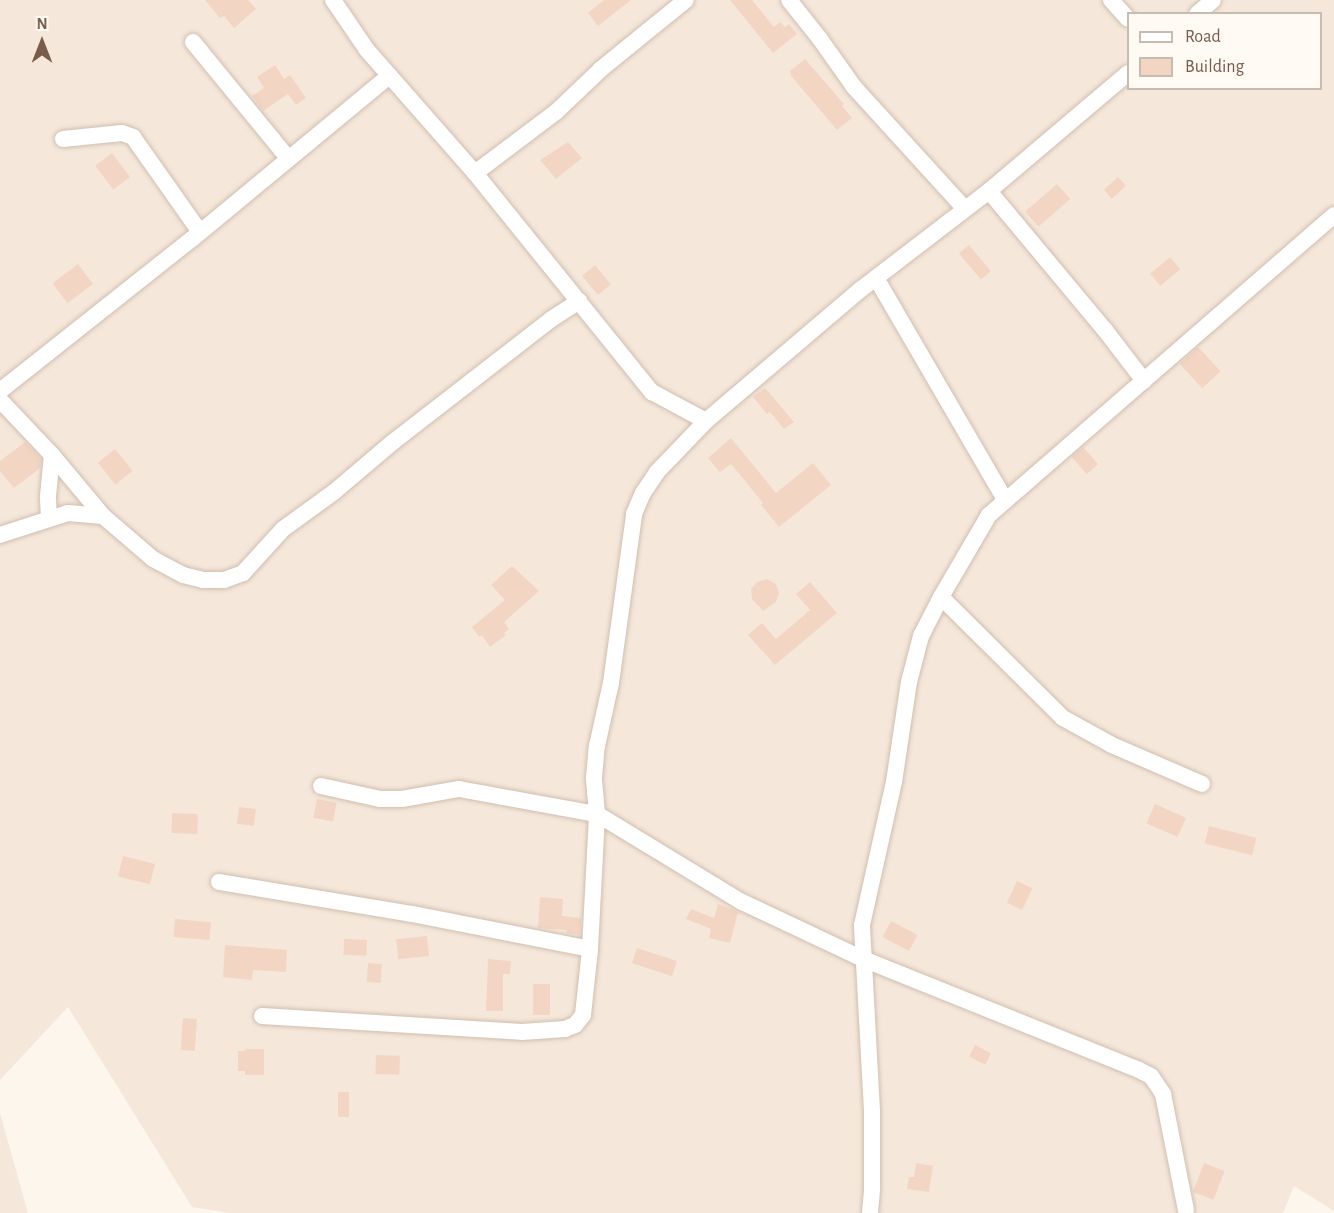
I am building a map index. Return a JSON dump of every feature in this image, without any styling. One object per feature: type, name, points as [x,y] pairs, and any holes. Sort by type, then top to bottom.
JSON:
[{"type":"street","points":[[333,0],[389,76],[475,173],[651,392],[706,421]]},
{"type":"street","points":[[475,173],[556,112],[609,62],[686,0]]},
{"type":"street","points":[[789,0],[854,87],[965,209]]},
{"type":"street","points":[[1111,0],[1127,18]]},
{"type":"street","points":[[1199,12],[1213,0]]},
{"type":"street","points":[[193,42],[288,158]]},
{"type":"street","points":[[262,1016],[522,1032],[565,1029],[575,1025],[583,1015],[590,949],[597,814],[594,778],[597,746],[611,683],[634,514],[643,493],[657,472],[706,421],[876,278],[989,191],[1127,74]]},
{"type":"street","points":[[0,391],[200,232],[389,76]]},
{"type":"street","points":[[63,139],[122,134],[133,137],[200,232]]},
{"type":"street","points":[[989,191],[1105,330],[1144,381]]},
{"type":"street","points":[[870,1213],[872,1111],[863,959],[864,916],[894,782],[914,659],[921,636],[941,597],[989,516],[1218,313],[1334,215]]},
{"type":"street","points":[[876,278],[1005,500]]},
{"type":"street","points":[[0,400],[52,455],[103,516],[153,559],[183,575],[203,580],[224,580],[243,573],[283,529],[334,492],[393,442],[550,320],[579,301]]},
{"type":"street","points":[[49,518],[52,455]]},
{"type":"street","points":[[0,534],[68,513],[103,516]]},
{"type":"street","points":[[941,597],[1063,718],[1112,745],[1202,784]]},
{"type":"street","points":[[321,786],[380,799],[402,799],[459,789],[597,814],[742,902],[863,959],[1151,1076],[1163,1094],[1168,1110],[1186,1210]]},
{"type":"street","points":[[219,882],[412,915],[590,949]]},
{"type":"shaded area","points":[[0,0],[1334,0],[1334,1211],[1294,1186],[1283,1213],[230,1213],[192,1207],[68,1007],[0,1080]]},
{"type":"shaded area","points":[[0,1113],[28,1213],[0,1213]]},
{"type":"building","points":[[205,0],[248,0],[256,9],[234,28],[224,16],[220,18]]},
{"type":"building","points":[[604,0],[631,0],[598,26],[588,13]]},
{"type":"building","points":[[730,0],[752,0],[774,27],[780,22],[785,27],[789,24],[797,34],[773,53]]},
{"type":"building","points":[[805,59],[844,104],[842,106],[852,118],[837,130],[791,76],[790,71]]},
{"type":"building","points":[[275,65],[284,79],[290,75],[306,98],[296,105],[288,94],[263,111],[252,96],[264,88],[257,77]]},
{"type":"building","points":[[568,142],[582,158],[556,179],[540,160]]},
{"type":"building","points":[[112,153],[130,177],[113,190],[95,166]]},
{"type":"building","points":[[1118,177],[1126,186],[1112,199],[1104,190]]},
{"type":"building","points":[[1057,184],[1070,199],[1038,227],[1025,212]]},
{"type":"building","points":[[969,245],[991,271],[981,279],[959,253]]},
{"type":"building","points":[[1170,257],[1180,269],[1160,286],[1150,274]]},
{"type":"building","points":[[78,264],[93,284],[67,303],[52,283]]},
{"type":"building","points":[[595,265],[611,284],[598,295],[582,276]]},
{"type":"building","points":[[1198,347],[1221,371],[1202,388],[1180,364]]},
{"type":"building","points":[[765,388],[794,422],[784,429],[753,397]]},
{"type":"building","points":[[731,438],[776,493],[813,463],[831,485],[779,527],[761,505],[763,503],[731,464],[720,472],[708,458]]},
{"type":"building","points":[[25,442],[41,459],[40,468],[14,488],[0,471],[0,461]]},
{"type":"building","points":[[1083,447],[1098,464],[1087,474],[1072,457]]},
{"type":"building","points":[[115,449],[133,471],[116,485],[98,463]]},
{"type":"building","points":[[512,566],[539,591],[504,622],[509,629],[504,633],[506,635],[490,647],[482,635],[479,637],[472,627],[505,600],[491,585]]},
{"type":"building","points":[[767,579],[776,584],[779,593],[776,602],[763,611],[752,599],[751,589],[757,582]]},
{"type":"building","points":[[810,582],[837,613],[775,665],[748,635],[762,623],[776,639],[810,610],[796,594]]},
{"type":"building","points":[[317,799],[337,803],[333,821],[313,818]]},
{"type":"building","points":[[1155,804],[1186,818],[1178,837],[1146,823]]},
{"type":"building","points":[[239,807],[256,809],[254,826],[237,824]]},
{"type":"building","points":[[172,813],[198,814],[197,834],[171,833]]},
{"type":"building","points":[[1209,826],[1257,838],[1252,855],[1205,843]]},
{"type":"building","points":[[123,856],[155,864],[150,884],[118,876]]},
{"type":"building","points":[[1017,881],[1032,888],[1022,910],[1007,903]]},
{"type":"building","points":[[540,897],[563,899],[562,916],[581,918],[580,935],[566,933],[567,930],[538,928]]},
{"type":"building","points":[[718,904],[738,912],[730,943],[709,938],[711,929],[686,919],[691,909],[714,918]]},
{"type":"building","points":[[175,919],[211,922],[209,940],[173,937]]},
{"type":"building","points":[[891,921],[917,935],[909,951],[883,937]]},
{"type":"building","points":[[427,936],[429,956],[398,959],[396,939]]},
{"type":"building","points":[[344,939],[367,940],[366,956],[343,955]]},
{"type":"building","points":[[225,945],[287,950],[286,972],[253,970],[252,980],[223,977]]},
{"type":"building","points":[[637,948],[677,961],[672,976],[632,963]]},
{"type":"building","points":[[488,959],[511,961],[510,974],[503,974],[503,1011],[486,1011]]},
{"type":"building","points":[[368,963],[382,964],[381,983],[367,982]]},
{"type":"building","points":[[533,984],[550,984],[550,1015],[533,1015]]},
{"type":"building","points":[[183,1018],[197,1019],[195,1051],[181,1050]]},
{"type":"building","points":[[975,1045],[991,1053],[985,1065],[969,1057]]},
{"type":"building","points":[[245,1049],[264,1049],[264,1075],[245,1075],[245,1071],[238,1071],[238,1051],[245,1051]]},
{"type":"building","points":[[376,1055],[400,1056],[399,1075],[375,1074]]},
{"type":"building","points":[[338,1092],[349,1092],[349,1117],[338,1117]]},
{"type":"building","points":[[916,1163],[933,1166],[929,1192],[907,1189],[909,1177],[914,1177]]},
{"type":"building","points":[[1204,1163],[1225,1171],[1213,1200],[1193,1192]]}]
